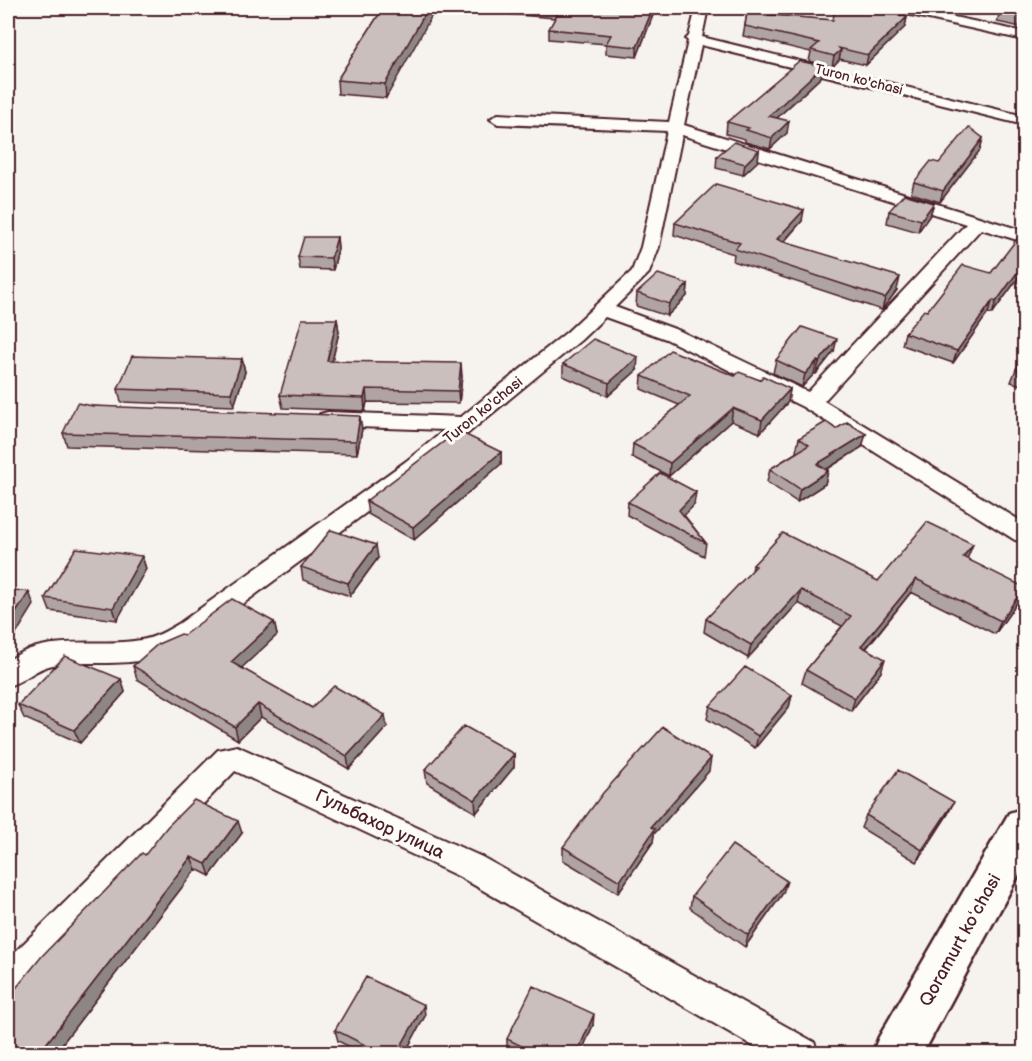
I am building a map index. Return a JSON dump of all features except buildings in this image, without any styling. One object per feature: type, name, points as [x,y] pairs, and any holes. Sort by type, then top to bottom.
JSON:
[{"type":"main road","name":"Qoramurt koʻchasi","points":[[896,1053],[1024,826]]},
{"type":"main road","name":"Qoramurt koʻchasi","points":[[920,1053],[1024,865]]},
{"type":"street","name":"Turon ko'chasi","points":[[8,675],[33,659],[72,654],[139,651],[165,643],[181,634],[413,467],[603,309],[640,273],[647,256],[693,39],[702,8]]},
{"type":"street","points":[[897,8],[1024,36]]},
{"type":"street","name":"Turon ko'chasi","points":[[693,39],[1024,120]]},
{"type":"street","points":[[498,118],[674,127],[1024,237]]},
{"type":"street","points":[[811,402],[977,223]]},
{"type":"street","points":[[603,309],[674,335],[811,402],[1024,534]]},
{"type":"street","points":[[312,418],[467,424]]},
{"type":"street","name":"Гульбахор улица","points":[[8,982],[228,759],[237,758],[471,867],[802,1053]]}]
